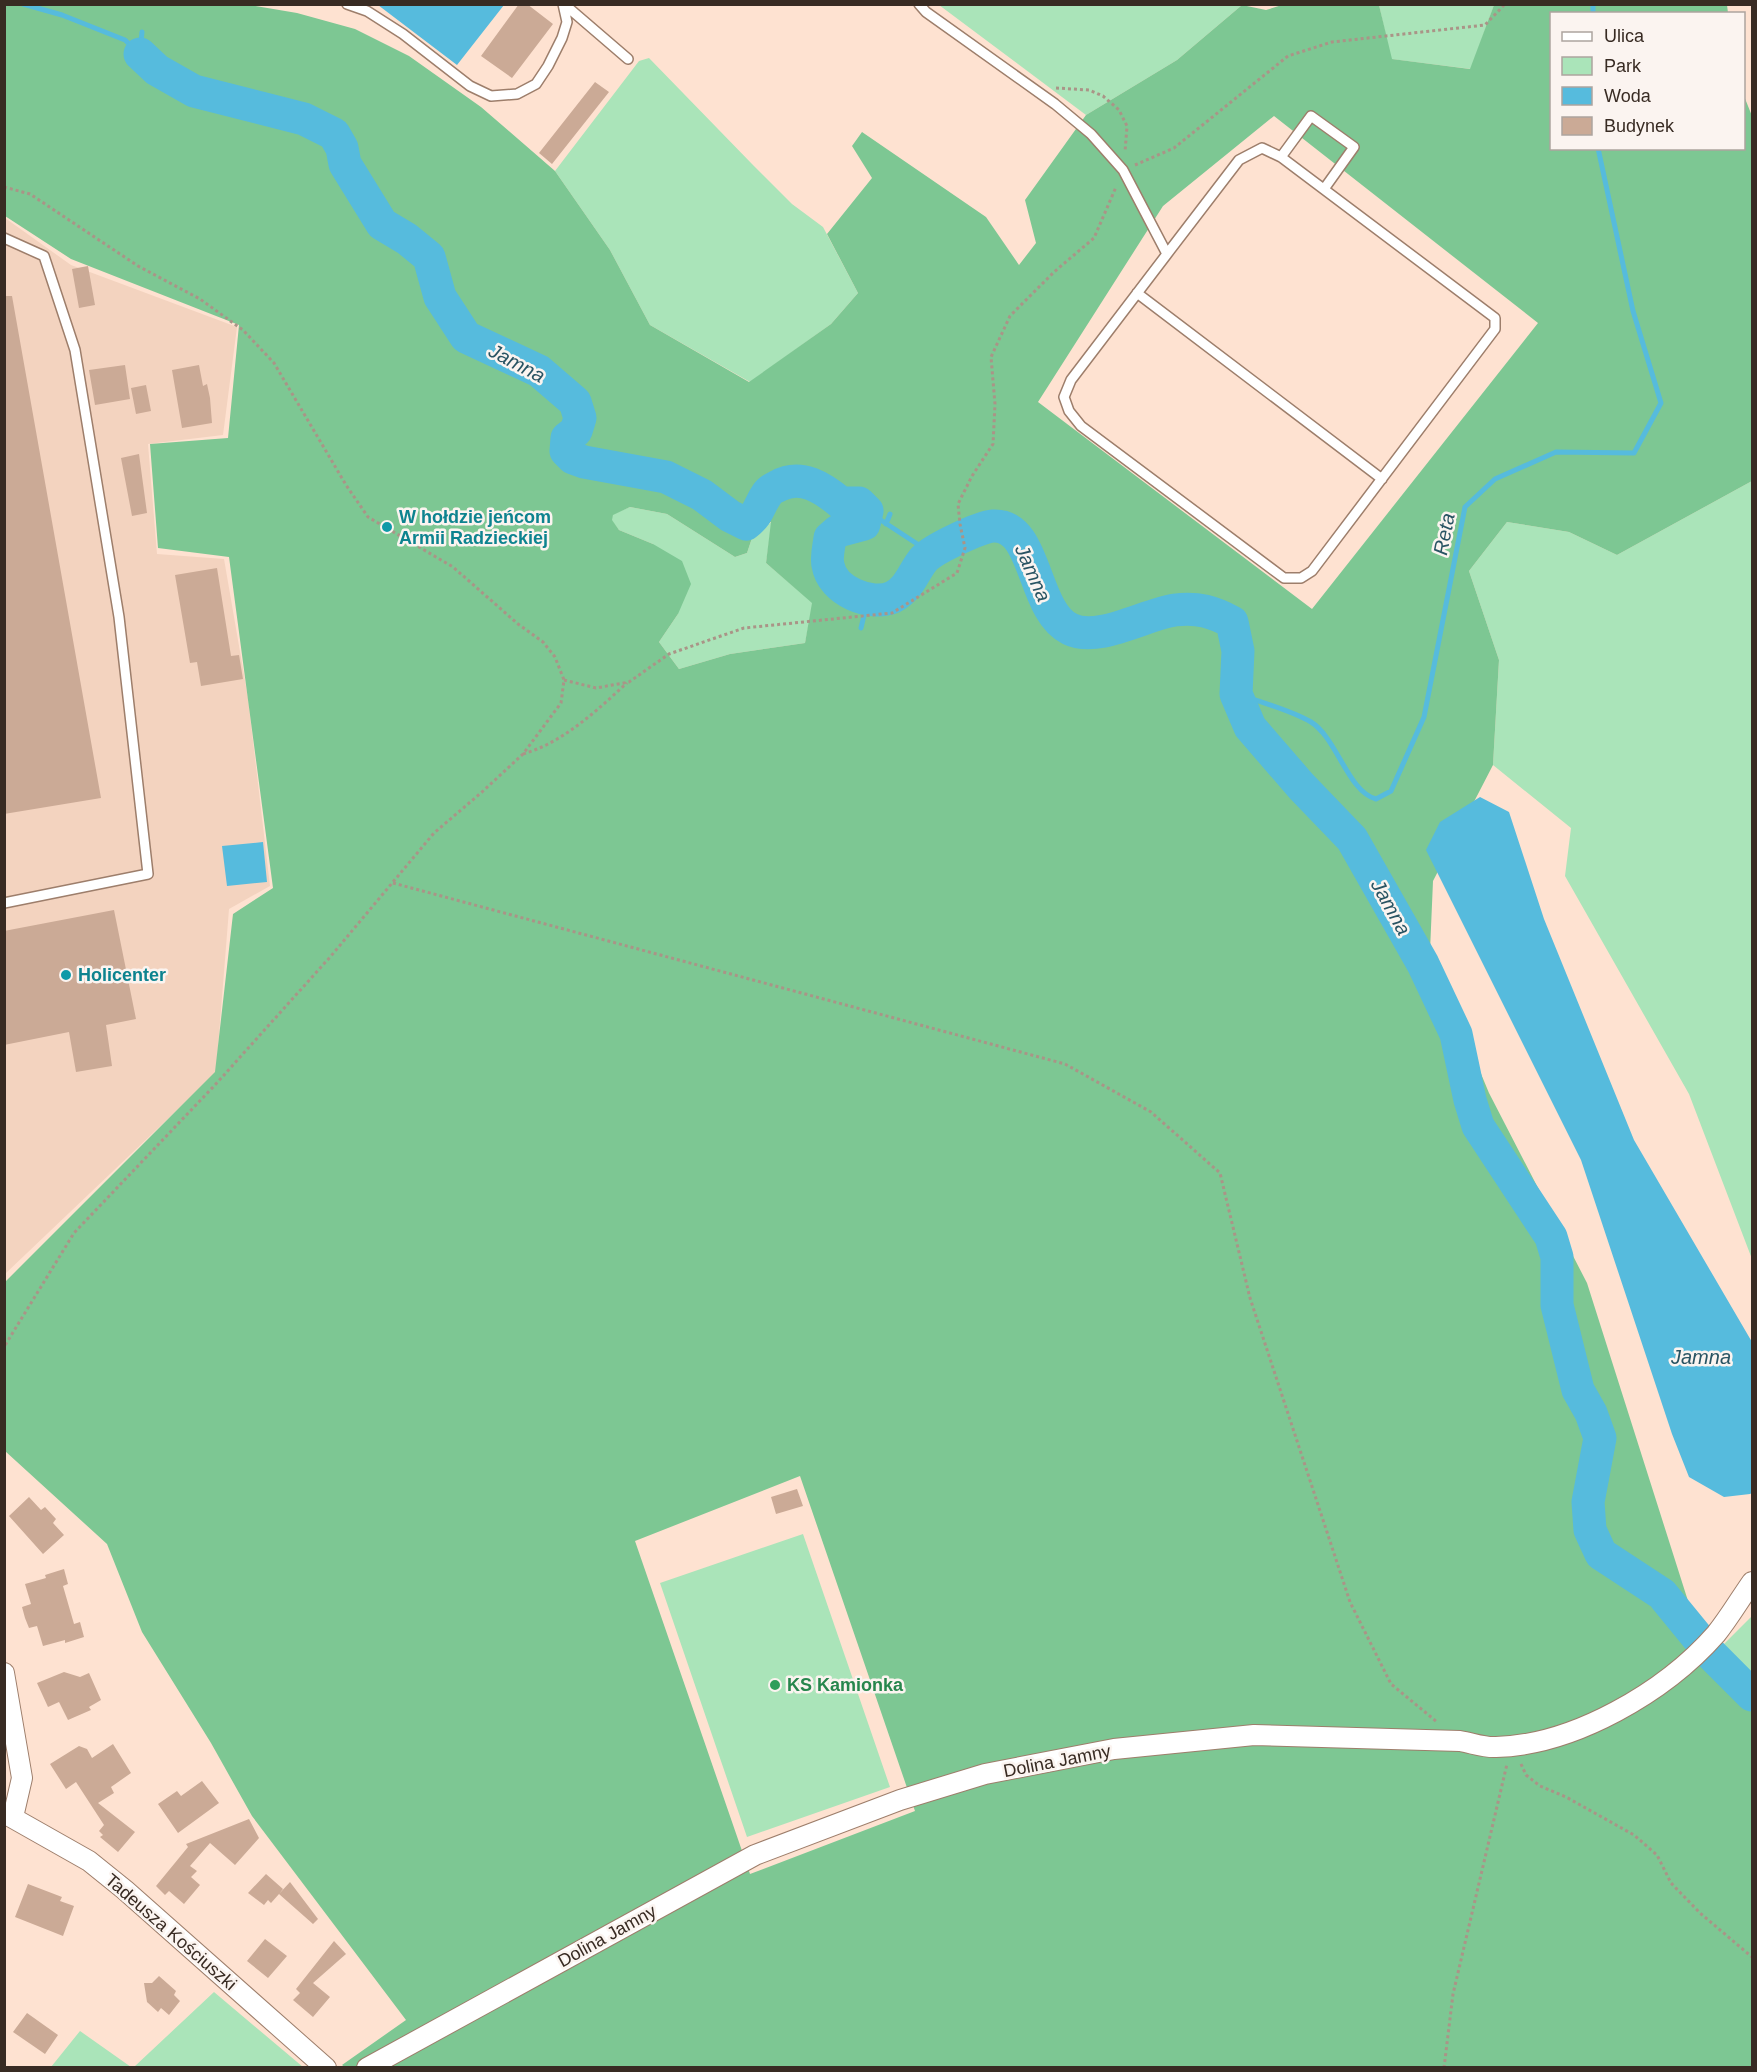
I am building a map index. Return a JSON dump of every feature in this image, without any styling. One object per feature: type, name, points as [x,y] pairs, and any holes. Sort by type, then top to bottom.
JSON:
[{"type":"street","name":"Dolina Jamny","points":[[367,2067],[755,1855],[900,1800],[985,1774],[1114,1749],[1254,1735],[1460,1741],[1494,1748],[1525,1745],[1577,1731],[1632,1703],[1686,1663],[1716,1634],[1752,1582]]},
{"type":"street","points":[[4,1673],[22,1778],[9,1815]]},
{"type":"street","name":"Tadeusza Kościuszki","points":[[9,1815],[89,1861],[116,1882],[326,2067]]},
{"type":"lane","points":[[347,4],[367,11],[403,34],[470,86],[491,96],[517,94],[536,84],[562,38],[567,22],[563,4]]},
{"type":"lane","points":[[563,4],[628,59]]},
{"type":"lane","points":[[919,4],[926,12],[1055,104],[1091,134],[1123,171],[1167,254]]},
{"type":"lane","points":[[1281,157],[1311,116],[1354,147],[1324,189]]},
{"type":"lane","points":[[1262,148],[1281,157],[1324,189],[1495,318],[1495,329],[1312,571],[1301,578],[1284,578],[1081,426],[1069,411],[1064,397],[1071,380],[1239,160],[1262,148]]},
{"type":"lane","points":[[4,238],[44,256],[75,350],[119,617],[148,874],[4,903]]},
{"type":"lane","points":[[1137,293],[1382,479]]},
{"type":"path","points":[[1123,171],[1174,148],[1288,56],[1332,42],[1485,25],[1505,4]]},
{"type":"path","points":[[522,754],[538,749],[563,736],[629,682],[669,654],[744,628],[892,613],[957,573],[965,548],[958,504],[972,476],[993,444],[994,404],[991,357],[1010,316],[1054,272],[1094,238],[1123,171],[1127,126],[1119,110],[1103,96],[1089,90],[1063,87],[1033,89]]},
{"type":"path","points":[[4,187],[30,194],[138,266],[200,299],[243,330],[274,363],[346,485],[368,517],[453,567],[518,624],[543,642],[555,657],[564,680],[561,703],[522,754],[434,833],[331,956],[215,1085],[74,1233],[4,1347]]},
{"type":"path","points":[[564,680],[596,688],[629,682]]},
{"type":"path","points":[[393,883],[1065,1064],[1151,1112],[1220,1173],[1250,1298],[1350,1602],[1391,1684],[1460,1741]]},
{"type":"path","points":[[1513,1746],[1526,1775],[1540,1786],[1566,1797],[1634,1835],[1657,1855],[1671,1883],[1700,1913],[1752,1957]]},
{"type":"path","points":[[1444,2067],[1453,1994],[1503,1778],[1513,1746]]},
{"type":"shaded area","points":[[5,218],[71,265],[237,327],[223,435],[148,444],[157,554],[224,559],[248,698],[270,886],[229,909],[216,1073],[5,1274]]},
{"type":"green space","points":[[4,5],[250,5],[297,13],[355,29],[409,56],[481,107],[555,171],[610,250],[650,325],[749,382],[831,324],[858,293],[827,234],[872,178],[852,146],[862,132],[986,217],[1019,265],[1036,243],[1025,200],[1086,115],[1177,60],[1242,5],[1266,10],[1282,5],[1379,5],[1392,59],[1470,69],[1494,5],[1727,5],[1728,12],[1550,12],[1550,150],[1745,150],[1745,98],[1752,116],[1752,481],[1617,555],[1569,532],[1507,522],[1469,571],[1499,660],[1493,765],[1433,881],[1430,951],[1489,1093],[1587,1283],[1709,1667],[1752,1708],[1752,2067],[346,2068],[342,2065],[406,2020],[252,1816],[211,1743],[142,1632],[107,1544],[5,1451],[5,1282],[215,1072],[233,914],[273,888],[229,557],[158,548],[150,444],[228,438],[239,325],[71,259],[5,216]],"holes":[[[1274,116],[1538,323],[1312,609],[1038,402],[1163,206]],[[630,507],[667,514],[735,557],[747,553],[754,532],[771,522],[766,563],[812,603],[805,643],[730,654],[679,669],[659,642],[678,614],[691,584],[682,561],[653,544],[619,530],[612,520],[613,515]],[[800,1476],[915,1811],[750,1874],[635,1541]]]},
{"type":"green space","points":[[939,5],[1242,5],[1177,60],[1086,115]]},
{"type":"green space","points":[[1379,5],[1494,5],[1471,69],[1391,59]]},
{"type":"green space","points":[[649,58],[792,204],[823,227],[858,293],[831,324],[750,382],[650,325],[610,250],[555,171],[639,61]]},
{"type":"green space","points":[[1752,481],[1752,1259],[1689,1094],[1565,876],[1571,828],[1493,765],[1499,660],[1469,571],[1507,522],[1569,532],[1617,555]]},
{"type":"green space","points":[[630,507],[667,514],[735,557],[747,553],[754,532],[772,522],[766,563],[813,603],[805,643],[730,654],[679,669],[659,642],[678,614],[653,544],[619,530],[611,520],[613,514]]},
{"type":"green space","name":"KS Kamionka","points":[[803,1534],[890,1787],[747,1837],[660,1583]]},
{"type":"green space","points":[[1752,1616],[1752,1679],[1722,1646]]},
{"type":"green space","points":[[214,1992],[303,2067],[134,2067]]},
{"type":"green space","points":[[80,2031],[131,2067],[51,2067]]},
{"type":"water","points":[[378,5],[504,5],[457,65]]},
{"type":"water","name":"Jamna","points":[[1480,797],[1509,812],[1544,919],[1634,1140],[1752,1342],[1752,1493],[1750,1494],[1724,1497],[1689,1477],[1672,1434],[1581,1160],[1426,850],[1440,822]]},
{"type":"water","points":[[263,842],[267,882],[227,886],[222,846]]},
{"type":"building","points":[[519,4],[527,4],[553,24],[512,78],[481,56]]},
{"type":"building","points":[[595,82],[609,92],[552,164],[539,153]]},
{"type":"building","points":[[88,266],[95,305],[79,308],[72,269]]},
{"type":"building","points":[[4,296],[12,296],[101,798],[4,814]]},
{"type":"building","points":[[125,365],[130,399],[95,405],[89,370]]},
{"type":"building","points":[[199,365],[203,386],[207,384],[212,423],[182,428],[172,370]]},
{"type":"building","points":[[146,385],[151,411],[136,414],[131,388]]},
{"type":"building","points":[[139,454],[147,513],[132,516],[121,458]]},
{"type":"building","points":[[217,568],[231,656],[239,655],[243,679],[201,686],[197,662],[190,663],[175,575]]},
{"type":"building","name":"Holicenter","points":[[114,910],[136,1019],[106,1025],[112,1066],[76,1072],[69,1032],[4,1045],[4,931]]},
{"type":"building","points":[[797,1489],[803,1506],[776,1514],[771,1497]]},
{"type":"building","points":[[29,1497],[41,1510],[45,1507],[56,1519],[53,1523],[64,1535],[43,1554],[9,1516]]},
{"type":"building","points":[[64,1569],[68,1584],[63,1586],[74,1624],[80,1622],[84,1637],[43,1646],[37,1626],[29,1628],[25,1618],[22,1607],[31,1604],[25,1584],[46,1578],[45,1575]]},
{"type":"building","points":[[64,1672],[80,1677],[89,1673],[101,1700],[89,1707],[91,1710],[68,1720],[59,1702],[48,1707],[37,1683]]},
{"type":"building","points":[[113,1744],[131,1773],[111,1787],[114,1793],[98,1803],[135,1832],[118,1852],[100,1837],[103,1835],[99,1831],[104,1825],[76,1782],[66,1789],[50,1764],[79,1746],[87,1749],[92,1758]]},
{"type":"building","points":[[202,1781],[219,1803],[178,1833],[158,1804],[177,1791],[181,1796]]},
{"type":"building","points":[[249,1819],[259,1838],[235,1865],[210,1843],[190,1866],[197,1871],[191,1877],[200,1885],[184,1904],[169,1891],[165,1895],[156,1886],[188,1847],[186,1844]]},
{"type":"building","points":[[266,1874],[283,1889],[271,1903],[268,1900],[264,1905],[248,1893]]},
{"type":"building","points":[[290,1882],[318,1919],[313,1924],[279,1894]]},
{"type":"building","points":[[28,1884],[62,1897],[60,1901],[74,1906],[63,1936],[15,1917]]},
{"type":"building","points":[[265,1939],[287,1956],[268,1978],[247,1961]]},
{"type":"building","points":[[334,1941],[346,1954],[313,1983],[330,1997],[313,2017],[293,2000],[300,1993],[296,1989]]},
{"type":"building","points":[[159,1976],[176,1991],[174,1995],[180,2001],[169,2015],[161,2008],[158,2012],[147,2002],[144,1983],[152,1983]]},
{"type":"building","points":[[27,2013],[58,2035],[45,2054],[13,2032]]},
{"type":"waterway","name":"Jamna","points":[[23,4],[62,15],[125,40],[140,54]]},
{"type":"waterway","name":"Reta","points":[[1593,4],[1593,12]]},
{"type":"waterway","points":[[140,54],[142,32]]},
{"type":"waterway","name":"Jamna","points":[[140,54],[157,70],[194,91],[304,119],[334,134],[342,148],[345,164],[382,224],[407,239],[429,257],[440,297],[466,337],[539,371],[575,402],[580,418],[576,431],[567,438],[566,451],[573,458],[666,477],[702,495],[730,516],[746,524],[756,513],[769,491],[787,482],[811,484],[827,492],[841,503],[859,503],[867,511],[864,524],[838,531],[830,538],[827,562],[837,582],[845,589],[864,598],[884,600],[893,597],[911,580],[920,564],[929,555],[968,534],[993,526],[1007,529],[1018,538],[1027,553],[1048,605],[1058,619],[1070,629],[1081,632],[1108,630],[1183,609],[1205,611],[1232,622],[1238,651],[1236,694],[1250,727],[1301,786],[1352,839],[1423,964],[1456,1034],[1478,1126],[1551,1237],[1557,1257],[1557,1305],[1578,1390],[1591,1413],[1600,1438],[1588,1502],[1590,1530],[1601,1554],[1662,1594],[1698,1638]]},
{"type":"waterway","name":"Reta","points":[[1236,694],[1311,722],[1328,740],[1350,776],[1366,794],[1376,799],[1391,791],[1424,717],[1465,507],[1495,479],[1556,452],[1634,453],[1661,403],[1633,311],[1598,150]]},
{"type":"waterway","points":[[867,511],[931,553]]},
{"type":"waterway","points":[[886,524],[890,514]]},
{"type":"waterway","points":[[861,628],[868,599]]},
{"type":"waterway","name":"Jamna","points":[[1711,1654],[1752,1695]]},
{"type":"place","name":"W hołdzie jeńcom Armii Radzieckiej","points":[[387,527]]},
{"type":"place","name":"Holicenter","points":[[66,975]]},
{"type":"place","name":"KS Kamionka","points":[[775,1685]]}]
